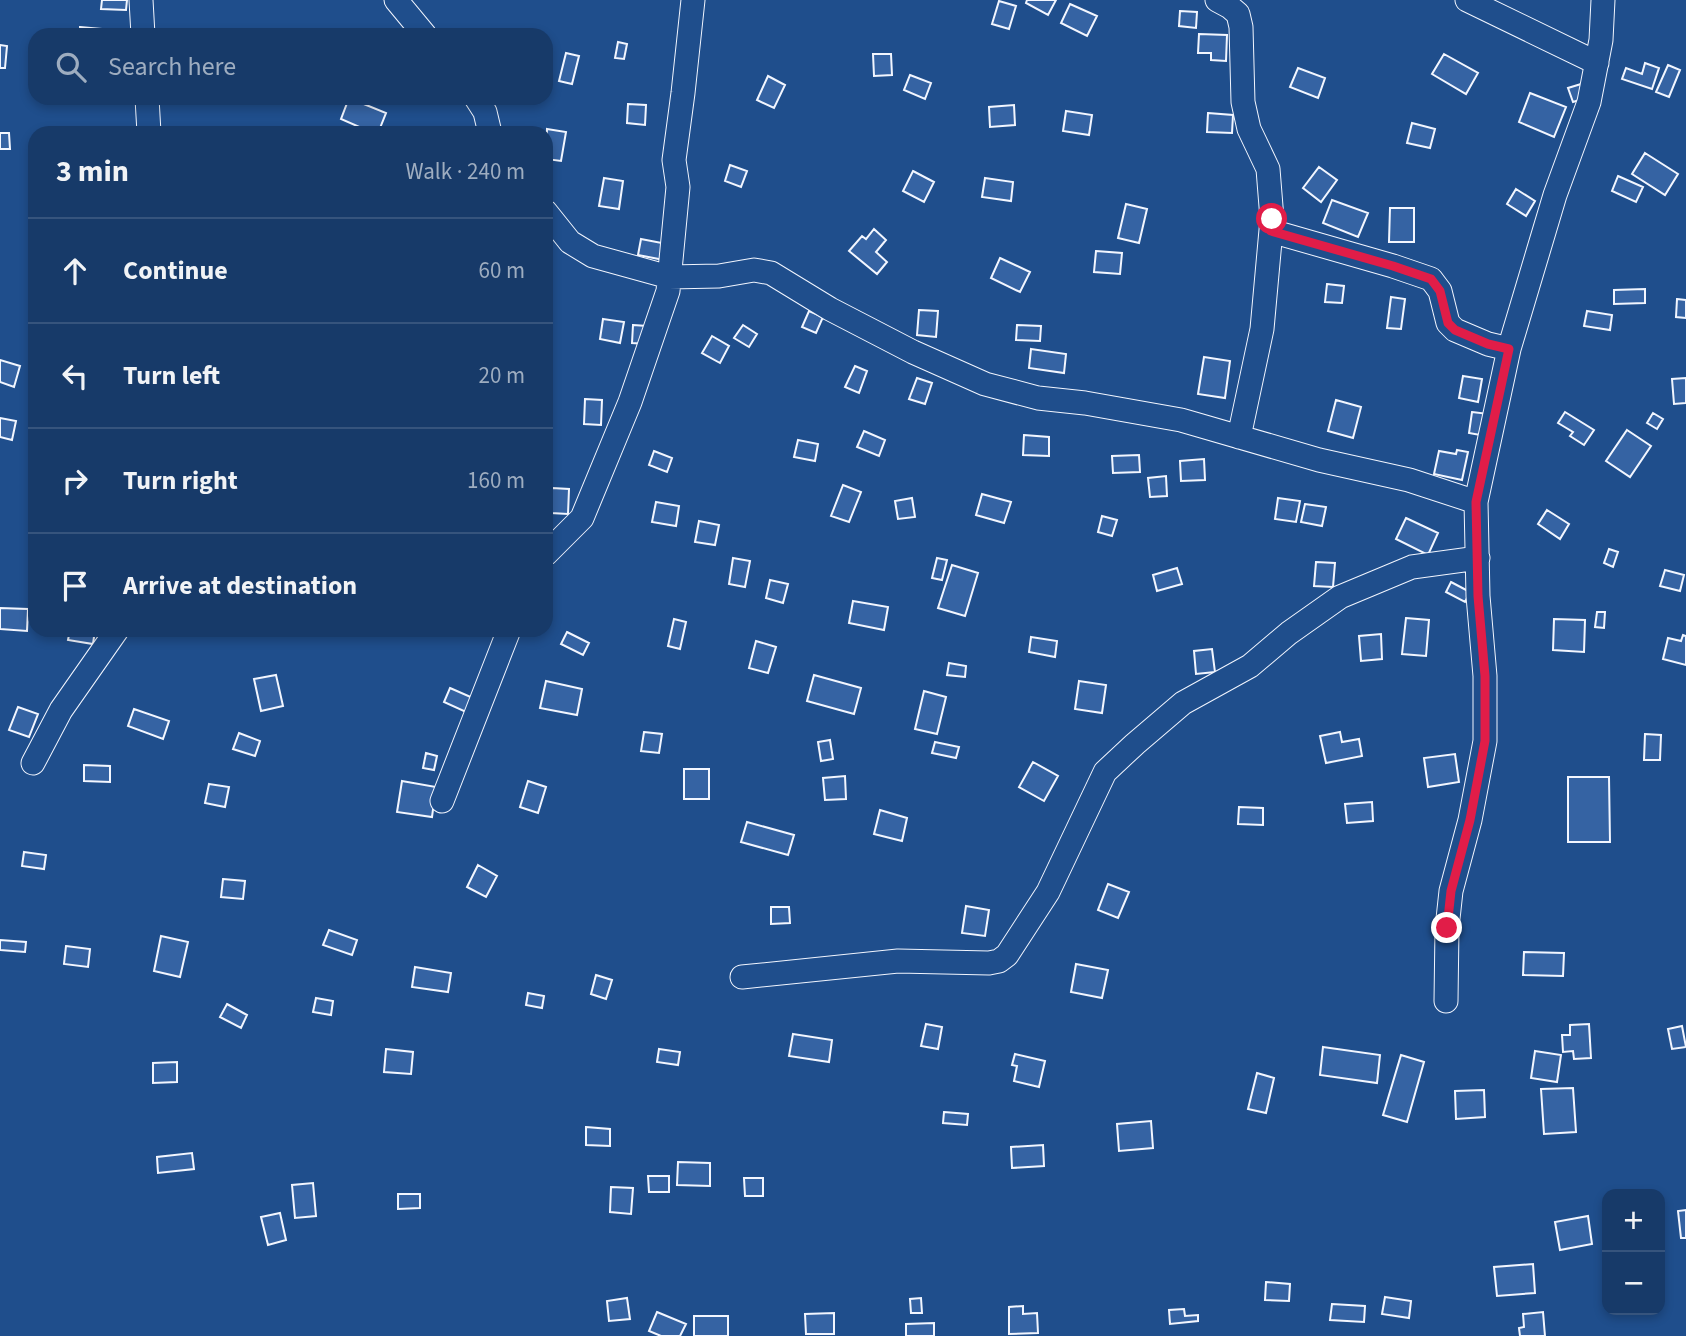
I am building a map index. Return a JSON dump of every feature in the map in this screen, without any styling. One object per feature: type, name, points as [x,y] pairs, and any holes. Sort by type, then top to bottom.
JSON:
[{"type":"street","points":[[141,0],[143,28]]},
{"type":"street","points":[[396,0],[419,28]]},
{"type":"street","points":[[553,547],[582,518],[630,402],[668,292],[678,187],[674,160],[693,0]]},
{"type":"street","points":[[1217,0],[1230,6],[1238,14],[1241,27],[1243,102],[1249,129],[1268,169],[1272,219],[1262,329],[1239,437]]},
{"type":"street","points":[[1466,0],[1597,63]]},
{"type":"street","points":[[1446,1001],[1447,928],[1451,891],[1470,820],[1485,741],[1485,676],[1478,596],[1476,502],[1509,349],[1555,195],[1589,102],[1601,40],[1603,0]]},
{"type":"street","points":[[147,105],[149,126]]},
{"type":"street","points":[[480,105],[488,126]]},
{"type":"street","points":[[553,221],[570,242],[593,256],[669,277],[719,276],[754,270],[771,273],[830,309],[913,352],[985,384],[1038,398],[1085,403],[1181,420],[1320,460],[1409,480],[1476,502]]},
{"type":"street","points":[[1271,231],[1431,279],[1440,291],[1448,323],[1455,330],[1488,344],[1509,349]]},
{"type":"street","points":[[742,977],[898,961],[999,961],[1007,955],[1048,892],[1105,772],[1173,711],[1250,666],[1289,633],[1340,597],[1412,567],[1478,558]]},
{"type":"street","points":[[33,763],[61,710],[112,637]]},
{"type":"street","points":[[442,801],[506,637]]},
{"type":"building","points":[[102,0],[127,0],[126,10],[101,9]]},
{"type":"building","points":[[1027,0],[1056,0],[1048,15],[1026,3]]},
{"type":"building","points":[[999,1],[1016,6],[1009,29],[992,24]]},
{"type":"building","points":[[1070,4],[1097,16],[1087,36],[1061,23]]},
{"type":"building","points":[[1180,11],[1197,12],[1196,28],[1179,26]]},
{"type":"building","points":[[1199,34],[1227,35],[1226,61],[1211,60],[1211,53],[1198,53]]},
{"type":"building","points":[[618,42],[627,44],[624,59],[615,58]]},
{"type":"building","points":[[0,45],[7,46],[5,68],[0,68]]},
{"type":"building","points":[[566,53],[579,56],[572,84],[559,81]]},
{"type":"building","points":[[873,54],[891,54],[892,75],[874,76]]},
{"type":"building","points":[[1444,54],[1478,73],[1466,94],[1432,74]]},
{"type":"building","points":[[1645,63],[1659,68],[1652,89],[1622,79],[1626,68],[1642,74]]},
{"type":"building","points":[[1668,65],[1680,70],[1669,97],[1656,92]]},
{"type":"building","points":[[1298,68],[1325,78],[1318,98],[1290,87]]},
{"type":"building","points":[[910,75],[931,83],[925,99],[904,90]]},
{"type":"building","points":[[768,76],[785,85],[774,108],[757,100]]},
{"type":"building","points":[[1581,84],[1586,98],[1573,102],[1568,88]]},
{"type":"building","points":[[1530,93],[1566,107],[1554,137],[1519,122]]},
{"type":"building","points":[[628,104],[646,105],[645,125],[627,123]]},
{"type":"building","points":[[346,105],[366,105],[386,113],[381,126],[357,126],[341,119]]},
{"type":"building","points":[[1014,105],[1015,125],[990,127],[989,107]]},
{"type":"building","points":[[1066,111],[1092,115],[1089,135],[1063,131]]},
{"type":"building","points":[[1208,113],[1233,115],[1232,133],[1207,132]]},
{"type":"building","points":[[1412,123],[1435,129],[1430,148],[1407,143]]},
{"type":"building","points":[[553,130],[566,132],[561,161],[553,160]]},
{"type":"building","points":[[0,133],[9,133],[10,149],[0,149]]},
{"type":"building","points":[[1645,153],[1678,174],[1665,195],[1632,174]]},
{"type":"building","points":[[730,165],[747,171],[741,187],[725,181]]},
{"type":"building","points":[[1319,167],[1337,180],[1321,202],[1303,188]]},
{"type":"building","points":[[913,171],[934,182],[924,202],[903,191]]},
{"type":"building","points":[[1618,176],[1643,187],[1636,202],[1612,191]]},
{"type":"building","points":[[604,178],[623,181],[619,209],[599,206]]},
{"type":"building","points":[[985,178],[1013,182],[1011,201],[982,197]]},
{"type":"building","points":[[1516,189],[1535,201],[1526,216],[1507,204]]},
{"type":"building","points":[[1332,200],[1368,213],[1358,237],[1323,223]]},
{"type":"building","points":[[1126,204],[1147,209],[1139,243],[1118,238]]},
{"type":"building","points":[[1390,208],[1414,208],[1414,242],[1389,242]]},
{"type":"building","points":[[874,229],[886,240],[876,252],[887,262],[877,274],[849,251],[862,236],[866,239]]},
{"type":"building","points":[[641,239],[667,244],[664,260],[638,255]]},
{"type":"building","points":[[1096,251],[1122,253],[1120,274],[1094,272]]},
{"type":"building","points":[[1000,258],[1030,272],[1020,292],[991,278]]},
{"type":"building","points":[[1327,284],[1344,286],[1342,303],[1325,302]]},
{"type":"building","points":[[1645,289],[1645,303],[1614,304],[1614,290]]},
{"type":"building","points":[[1391,297],[1405,299],[1401,329],[1387,328]]},
{"type":"building","points":[[1677,299],[1686,300],[1686,318],[1676,317]]},
{"type":"building","points":[[919,310],[938,311],[936,337],[917,335]]},
{"type":"building","points":[[809,311],[823,317],[816,333],[802,327]]},
{"type":"building","points":[[1587,311],[1612,315],[1610,330],[1584,326]]},
{"type":"building","points":[[603,319],[624,322],[620,343],[600,339]]},
{"type":"building","points":[[633,325],[647,326],[646,344],[632,343]]},
{"type":"building","points":[[743,325],[757,334],[749,347],[734,338]]},
{"type":"building","points":[[1017,325],[1041,326],[1040,341],[1016,340]]},
{"type":"building","points":[[712,336],[729,346],[720,363],[702,353]]},
{"type":"building","points":[[1031,349],[1066,354],[1064,373],[1029,368]]},
{"type":"building","points":[[1204,357],[1230,361],[1225,398],[1198,394]]},
{"type":"building","points":[[0,360],[20,366],[14,387],[0,382]]},
{"type":"building","points":[[855,366],[867,371],[859,393],[845,387]]},
{"type":"building","points":[[1463,376],[1482,379],[1478,402],[1459,398]]},
{"type":"building","points":[[917,378],[932,383],[925,404],[909,399]]},
{"type":"building","points":[[1686,378],[1686,403],[1674,404],[1672,379]]},
{"type":"building","points":[[585,399],[602,400],[601,425],[584,424]]},
{"type":"building","points":[[1336,400],[1361,407],[1353,438],[1328,431]]},
{"type":"building","points":[[1472,412],[1489,414],[1486,436],[1469,433]]},
{"type":"building","points":[[1565,412],[1594,430],[1584,445],[1570,436],[1573,432],[1558,423]]},
{"type":"building","points":[[1653,413],[1663,419],[1657,429],[1647,423]]},
{"type":"building","points":[[0,418],[16,421],[12,440],[0,437]]},
{"type":"building","points":[[1627,430],[1651,446],[1630,477],[1606,461]]},
{"type":"building","points":[[864,431],[885,440],[879,456],[857,447]]},
{"type":"building","points":[[1024,435],[1049,437],[1049,456],[1023,455]]},
{"type":"building","points":[[798,440],[818,444],[815,461],[794,457]]},
{"type":"building","points":[[1457,450],[1468,452],[1462,480],[1434,474],[1439,451],[1456,454]]},
{"type":"building","points":[[654,451],[672,458],[667,472],[649,465]]},
{"type":"building","points":[[1139,455],[1140,472],[1113,473],[1112,456]]},
{"type":"building","points":[[1204,459],[1205,480],[1181,481],[1180,461]]},
{"type":"building","points":[[1166,476],[1167,496],[1150,497],[1148,478]]},
{"type":"building","points":[[843,485],[861,492],[849,522],[831,516]]},
{"type":"building","points":[[553,488],[569,489],[568,514],[553,513]]},
{"type":"building","points":[[982,494],[1011,502],[1004,523],[976,515]]},
{"type":"building","points":[[912,498],[915,517],[898,519],[895,501]]},
{"type":"building","points":[[1278,498],[1300,501],[1296,522],[1275,519]]},
{"type":"building","points":[[656,502],[679,506],[676,526],[652,522]]},
{"type":"building","points":[[1305,504],[1326,507],[1322,526],[1301,522]]},
{"type":"building","points":[[1547,510],[1569,524],[1560,539],[1538,524]]},
{"type":"building","points":[[1102,516],[1117,520],[1112,536],[1098,532]]},
{"type":"building","points":[[1406,518],[1438,533],[1428,555],[1396,539]]},
{"type":"building","points":[[699,521],[719,525],[715,545],[695,542]]},
{"type":"building","points":[[1609,549],[1618,552],[1613,567],[1604,563]]},
{"type":"building","points":[[733,558],[750,561],[745,587],[729,584]]},
{"type":"building","points":[[937,558],[947,560],[942,580],[932,578]]},
{"type":"building","points":[[1316,562],[1335,563],[1333,587],[1314,586]]},
{"type":"building","points":[[952,565],[978,573],[965,616],[938,608]]},
{"type":"building","points":[[1177,568],[1182,584],[1157,591],[1153,575]]},
{"type":"building","points":[[1665,570],[1684,575],[1680,591],[1660,586]]},
{"type":"building","points":[[770,580],[788,584],[783,603],[766,598]]},
{"type":"building","points":[[1451,582],[1470,592],[1465,602],[1446,592]]},
{"type":"building","points":[[853,601],[888,607],[884,630],[849,623]]},
{"type":"building","points":[[0,608],[28,609],[27,631],[0,629]]},
{"type":"building","points":[[1597,612],[1605,612],[1604,628],[1595,627]]},
{"type":"building","points":[[1406,618],[1429,620],[1426,656],[1402,654]]},
{"type":"building","points":[[674,619],[686,622],[680,649],[668,646]]},
{"type":"building","points":[[1554,619],[1585,620],[1584,652],[1553,650]]},
{"type":"building","points":[[567,632],[589,643],[583,655],[561,644]]},
{"type":"building","points":[[1381,634],[1382,659],[1361,661],[1359,636]]},
{"type":"building","points":[[1683,635],[1686,636],[1686,665],[1663,659],[1668,638],[1681,641]]},
{"type":"building","points":[[69,637],[94,637],[93,644],[68,640]]},
{"type":"building","points":[[1031,637],[1057,641],[1055,657],[1029,652]]},
{"type":"building","points":[[756,641],[776,647],[768,673],[749,668]]},
{"type":"building","points":[[1212,649],[1215,672],[1196,674],[1194,651]]},
{"type":"building","points":[[949,663],[966,666],[965,677],[947,675]]},
{"type":"building","points":[[276,675],[283,706],[261,711],[254,679]]},
{"type":"building","points":[[814,675],[861,688],[854,714],[807,701]]},
{"type":"building","points":[[546,681],[582,689],[577,715],[540,708]]},
{"type":"building","points":[[1079,681],[1106,685],[1102,713],[1075,709]]},
{"type":"building","points":[[450,688],[473,698],[466,712],[444,702]]},
{"type":"building","points":[[924,691],[946,697],[937,734],[915,729]]},
{"type":"building","points":[[18,707],[38,714],[29,737],[9,730]]},
{"type":"building","points":[[134,709],[169,721],[163,739],[128,726]]},
{"type":"building","points":[[644,732],[662,734],[659,753],[641,751]]},
{"type":"building","points":[[1340,732],[1342,742],[1359,739],[1362,756],[1326,763],[1320,736]]},
{"type":"building","points":[[239,733],[260,741],[255,756],[233,749]]},
{"type":"building","points":[[1645,734],[1661,735],[1660,760],[1644,760]]},
{"type":"building","points":[[830,740],[833,759],[821,761],[818,742]]},
{"type":"building","points":[[935,742],[959,747],[956,758],[932,753]]},
{"type":"building","points":[[426,753],[437,756],[434,770],[423,768]]},
{"type":"building","points":[[1455,754],[1459,782],[1428,787],[1424,758]]},
{"type":"building","points":[[1033,762],[1058,776],[1044,801],[1019,787]]},
{"type":"building","points":[[84,765],[110,766],[110,782],[84,781]]},
{"type":"building","points":[[684,769],[709,769],[709,799],[684,799]]},
{"type":"building","points":[[845,776],[846,799],[825,800],[823,778]]},
{"type":"building","points":[[1568,777],[1609,777],[1610,842],[1568,842]]},
{"type":"building","points":[[402,781],[436,787],[432,817],[397,812]]},
{"type":"building","points":[[528,781],[546,787],[538,813],[520,807]]},
{"type":"building","points":[[209,784],[229,787],[225,807],[205,803]]},
{"type":"building","points":[[1372,802],[1373,821],[1347,823],[1345,804]]},
{"type":"building","points":[[1239,807],[1263,808],[1263,825],[1238,824]]},
{"type":"building","points":[[880,810],[907,818],[902,841],[874,834]]},
{"type":"building","points":[[747,822],[794,835],[788,855],[741,842]]},
{"type":"building","points":[[24,852],[46,855],[44,869],[22,866]]},
{"type":"building","points":[[478,865],[497,876],[486,897],[467,887]]},
{"type":"building","points":[[223,879],[245,881],[243,899],[221,897]]},
{"type":"building","points":[[1108,884],[1129,892],[1118,918],[1098,910]]},
{"type":"building","points":[[966,906],[989,910],[985,936],[962,933]]},
{"type":"building","points":[[771,907],[789,907],[790,923],[771,924]]},
{"type":"building","points":[[329,930],[357,940],[352,955],[323,945]]},
{"type":"building","points":[[161,936],[188,942],[180,977],[154,971]]},
{"type":"building","points":[[0,940],[26,942],[25,952],[0,950]]},
{"type":"building","points":[[66,946],[90,949],[88,967],[64,964]]},
{"type":"building","points":[[1524,952],[1564,953],[1563,976],[1523,975]]},
{"type":"building","points":[[1076,964],[1108,970],[1102,998],[1071,992]]},
{"type":"building","points":[[415,967],[451,973],[448,992],[412,987]]},
{"type":"building","points":[[596,975],[612,980],[606,999],[591,994]]},
{"type":"building","points":[[528,993],[544,996],[542,1008],[526,1005]]},
{"type":"building","points":[[316,998],[333,1001],[331,1015],[313,1012]]},
{"type":"building","points":[[227,1004],[247,1015],[241,1028],[220,1017]]},
{"type":"building","points":[[926,1024],[942,1027],[938,1049],[921,1046]]},
{"type":"building","points":[[1589,1024],[1591,1058],[1574,1059],[1573,1051],[1563,1052],[1562,1035],[1570,1035],[1570,1025]]},
{"type":"building","points":[[1682,1026],[1686,1047],[1672,1049],[1668,1029]]},
{"type":"building","points":[[793,1034],[832,1040],[829,1062],[789,1056]]},
{"type":"building","points":[[1323,1047],[1380,1055],[1377,1083],[1320,1075]]},
{"type":"building","points":[[386,1049],[413,1052],[411,1074],[384,1072]]},
{"type":"building","points":[[659,1049],[680,1052],[678,1065],[657,1062]]},
{"type":"building","points":[[1535,1051],[1561,1055],[1557,1082],[1531,1078]]},
{"type":"building","points":[[1015,1054],[1045,1061],[1039,1087],[1014,1081],[1017,1066],[1012,1065]]},
{"type":"building","points":[[1401,1055],[1424,1062],[1407,1122],[1383,1115]]},
{"type":"building","points":[[177,1062],[177,1082],[153,1083],[153,1063]]},
{"type":"building","points":[[1257,1073],[1274,1078],[1266,1113],[1248,1109]]},
{"type":"building","points":[[1573,1088],[1576,1132],[1544,1134],[1541,1089]]},
{"type":"building","points":[[1484,1090],[1485,1117],[1456,1119],[1455,1091]]},
{"type":"building","points":[[944,1112],[968,1114],[967,1125],[943,1123]]},
{"type":"building","points":[[1151,1121],[1153,1148],[1119,1151],[1117,1124]]},
{"type":"building","points":[[586,1127],[610,1129],[610,1146],[586,1145]]},
{"type":"building","points":[[1043,1145],[1044,1166],[1012,1168],[1011,1147]]},
{"type":"building","points":[[192,1153],[194,1169],[158,1173],[157,1157]]},
{"type":"building","points":[[678,1162],[710,1163],[710,1186],[677,1185]]},
{"type":"building","points":[[648,1176],[669,1176],[669,1192],[649,1192]]},
{"type":"building","points":[[744,1178],[763,1178],[763,1196],[745,1196]]},
{"type":"building","points":[[313,1183],[316,1216],[295,1218],[292,1185]]},
{"type":"building","points":[[611,1187],[633,1188],[631,1214],[610,1212]]},
{"type":"building","points":[[398,1194],[420,1194],[420,1208],[398,1209]]},
{"type":"building","points":[[1686,1210],[1686,1238],[1681,1238],[1678,1211]]},
{"type":"building","points":[[280,1213],[286,1240],[268,1245],[261,1217]]},
{"type":"building","points":[[1588,1216],[1592,1244],[1560,1250],[1555,1222]]},
{"type":"building","points":[[1533,1264],[1535,1293],[1497,1296],[1494,1267]]},
{"type":"building","points":[[1266,1282],[1290,1284],[1289,1301],[1265,1300]]},
{"type":"building","points":[[1385,1297],[1411,1301],[1409,1318],[1382,1314]]},
{"type":"building","points":[[627,1298],[630,1319],[609,1321],[607,1301]]},
{"type":"building","points":[[921,1298],[922,1313],[911,1313],[910,1299]]},
{"type":"building","points":[[1332,1304],[1365,1306],[1364,1322],[1330,1320]]},
{"type":"building","points":[[1023,1306],[1023,1314],[1037,1313],[1038,1333],[1009,1334],[1009,1307]]},
{"type":"building","points":[[1184,1309],[1185,1316],[1198,1315],[1198,1321],[1170,1324],[1169,1310]]},
{"type":"building","points":[[657,1312],[686,1324],[680,1336],[661,1336],[649,1331]]},
{"type":"building","points":[[1543,1312],[1545,1336],[1520,1336],[1519,1328],[1524,1327],[1523,1314]]},
{"type":"building","points":[[834,1313],[834,1334],[806,1334],[805,1314]]},
{"type":"building","points":[[694,1316],[728,1316],[728,1336],[694,1336]]},
{"type":"building","points":[[934,1323],[934,1336],[906,1336],[906,1324]]},
{"type":"route","points":[[1272,219],[1271,231],[1431,279],[1440,291],[1448,323],[1455,330],[1488,344],[1509,349],[1476,502],[1478,596],[1485,676],[1485,741],[1470,820],[1451,891],[1447,928]]}]
